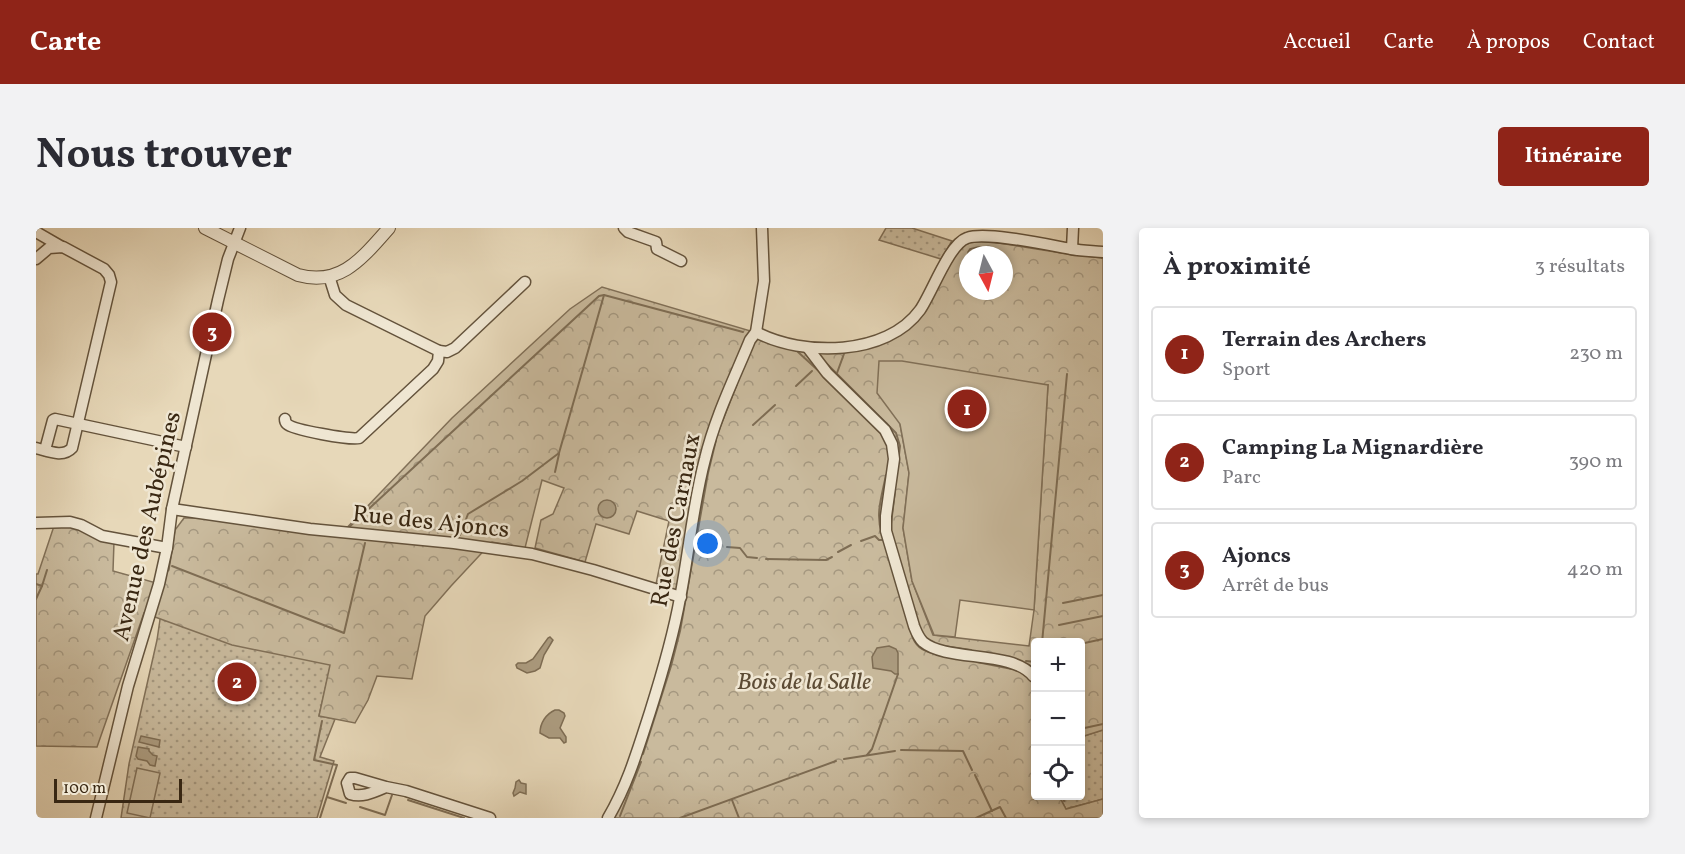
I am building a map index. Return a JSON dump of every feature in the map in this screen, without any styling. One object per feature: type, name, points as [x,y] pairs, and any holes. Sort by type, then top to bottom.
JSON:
[{"type":"street","points":[[205,228],[298,275],[314,278],[339,274],[357,262],[389,228]]},
{"type":"street","name":"Avenue des Aubépines","points":[[96,818],[128,686],[155,599],[167,548],[172,509],[218,300],[228,259],[240,228]]},
{"type":"street","points":[[624,228],[628,232],[656,242],[657,249],[681,261]]},
{"type":"street","name":"Rue des Carnaux","points":[[608,818],[626,785],[669,653],[681,597],[699,484],[711,438],[750,340],[756,333],[764,281],[762,228]]},
{"type":"street","points":[[1072,249],[1073,228]]},
{"type":"street","points":[[36,232],[104,269],[111,282],[78,423],[74,441],[70,451],[64,454],[40,449],[55,419],[78,423],[186,447]]},
{"type":"street","points":[[756,333],[780,342],[808,348],[835,348],[863,344],[888,336],[908,324],[921,309],[955,247],[967,237],[1012,239],[1103,252]]},
{"type":"street","points":[[36,258],[49,248],[63,247]]},
{"type":"street","points":[[328,276],[335,295],[351,308],[439,351],[447,352],[455,348],[525,282]]},
{"type":"street","points":[[808,348],[827,373],[885,430],[892,444],[894,459],[885,531],[914,626],[921,640],[939,650],[1020,666],[1031,673]]},
{"type":"street","points":[[285,419],[288,425],[300,429],[350,439],[359,438],[433,369],[438,361],[439,351]]},
{"type":"street","name":"Rue des Ajoncs","points":[[172,509],[310,529],[454,543],[532,554],[681,597]]},
{"type":"street","points":[[36,523],[70,522],[102,536],[167,548]]},
{"type":"street","points":[[386,787],[406,791],[490,818]]},
{"type":"green space","points":[[886,228],[912,228],[952,241],[941,259],[879,240]]},
{"type":"green space","name":"Bois de la Salle","points":[[967,238],[1103,258],[1103,730],[1085,736],[1085,638],[1031,638],[1031,800],[1061,800],[1066,809],[1103,799],[1103,818],[607,818],[626,785],[681,597],[655,589],[669,521],[637,511],[629,534],[596,524],[585,562],[535,548],[541,520],[553,514],[564,488],[542,480],[525,548],[492,542],[425,616],[412,679],[377,676],[368,700],[355,723],[319,716],[330,665],[232,645],[144,613],[97,747],[36,746],[36,574],[38,574],[54,526],[73,527],[114,542],[113,571],[156,583],[169,570],[175,530],[184,518],[207,518],[338,537],[452,418],[570,309],[602,287],[808,348],[853,346],[908,324],[959,250],[959,300],[1013,300],[1013,246],[962,246]],"holes":[[[1048,385],[1034,610],[1029,646],[933,635],[912,581],[903,528],[909,473],[900,424]]]},
{"type":"green space","points":[[879,361],[902,361],[1048,385],[1034,610],[960,600],[955,637],[934,635],[912,581],[903,528],[909,473],[900,424],[877,393]]},
{"type":"green space","points":[[345,602],[319,716],[335,719],[320,757],[334,761],[317,818],[121,818],[129,764],[157,640],[162,606]]},
{"type":"green space","points":[[1103,730],[1103,799],[1066,809],[1061,800],[1085,800],[1085,736]]},
{"type":"green space","points":[[137,768],[160,773],[150,818],[127,813]]},
{"type":"shaded area","points":[[607,500],[613,503],[616,509],[613,515],[607,518],[601,515],[598,509],[601,503]]},
{"type":"shaded area","points":[[550,637],[553,640],[544,655],[540,668],[527,673],[517,668],[518,663],[526,663],[533,659]]},
{"type":"shaded area","points":[[889,646],[896,649],[898,653],[898,674],[873,668],[872,657],[877,648]]},
{"type":"shaded area","points":[[555,710],[564,713],[565,716],[560,728],[566,737],[564,743],[560,738],[549,738],[540,733],[544,719]]},
{"type":"shaded area","points":[[141,736],[160,740],[159,747],[139,742]]},
{"type":"shaded area","points":[[138,747],[149,749],[153,755],[157,756],[155,766],[138,759],[136,756]]},
{"type":"shaded area","points":[[519,780],[526,784],[526,794],[520,792],[514,796],[516,782]]},
{"type":"waterway","points":[[347,529],[599,296],[604,295],[743,332]]},
{"type":"waterway","points":[[460,535],[468,514],[522,481],[559,453],[604,295]]},
{"type":"waterway","points":[[837,373],[845,351]]},
{"type":"waterway","points":[[798,352],[822,374]]},
{"type":"waterway","points":[[825,362],[896,433],[900,446],[899,455]]},
{"type":"waterway","points":[[796,386],[812,371]]},
{"type":"waterway","points":[[1042,638],[1067,374]]},
{"type":"waterway","points":[[718,432],[737,384]]},
{"type":"waterway","points":[[753,425],[775,405]]},
{"type":"waterway","points":[[643,754],[680,631],[716,440]]},
{"type":"waterway","points":[[555,472],[559,454]]},
{"type":"waterway","points":[[882,534],[879,512],[886,475]]},
{"type":"waterway","points":[[891,524],[895,491]]},
{"type":"waterway","points":[[861,541],[875,536],[883,540]]},
{"type":"waterway","points":[[172,566],[344,633],[365,543]]},
{"type":"waterway","points":[[838,552],[851,545]]},
{"type":"waterway","points":[[727,547],[740,548],[747,557],[757,558]]},
{"type":"waterway","points":[[766,559],[826,560],[832,557]]},
{"type":"waterway","points":[[36,584],[42,586],[47,570]]},
{"type":"waterway","points":[[36,599],[42,586]]},
{"type":"waterway","points":[[1063,603],[1103,595]]},
{"type":"waterway","points":[[1059,625],[1103,616]]},
{"type":"waterway","points":[[912,635],[920,647],[933,653]]},
{"type":"waterway","points":[[1085,643],[1103,639]]},
{"type":"waterway","points":[[944,646],[971,650]]},
{"type":"waterway","points":[[1026,661],[1031,662]]},
{"type":"waterway","points":[[977,662],[1012,669]]},
{"type":"waterway","points":[[867,755],[872,749],[898,674]]},
{"type":"waterway","points":[[320,818],[337,765],[314,760],[322,721]]},
{"type":"waterway","points":[[1085,728],[1103,724]]},
{"type":"waterway","points":[[901,750],[963,751],[972,770]]},
{"type":"waterway","points":[[844,759],[895,751]]},
{"type":"waterway","points":[[680,818],[836,761]]},
{"type":"waterway","points":[[620,816],[641,762]]},
{"type":"waterway","points":[[975,775],[992,811]]},
{"type":"waterway","points":[[360,807],[385,815],[392,795]]},
{"type":"waterway","points":[[327,797],[346,803]]},
{"type":"waterway","points":[[408,800],[464,818]]},
{"type":"waterway","points":[[732,800],[739,818]]},
{"type":"waterway","points":[[976,818],[1000,807],[1006,818]]},
{"type":"place","name":"Ajoncs","points":[[212,332]]},
{"type":"place","name":"Terrain des Archers","points":[[967,409]]},
{"type":"place","name":"Camping La Mignardière","points":[[237,682]]}]
